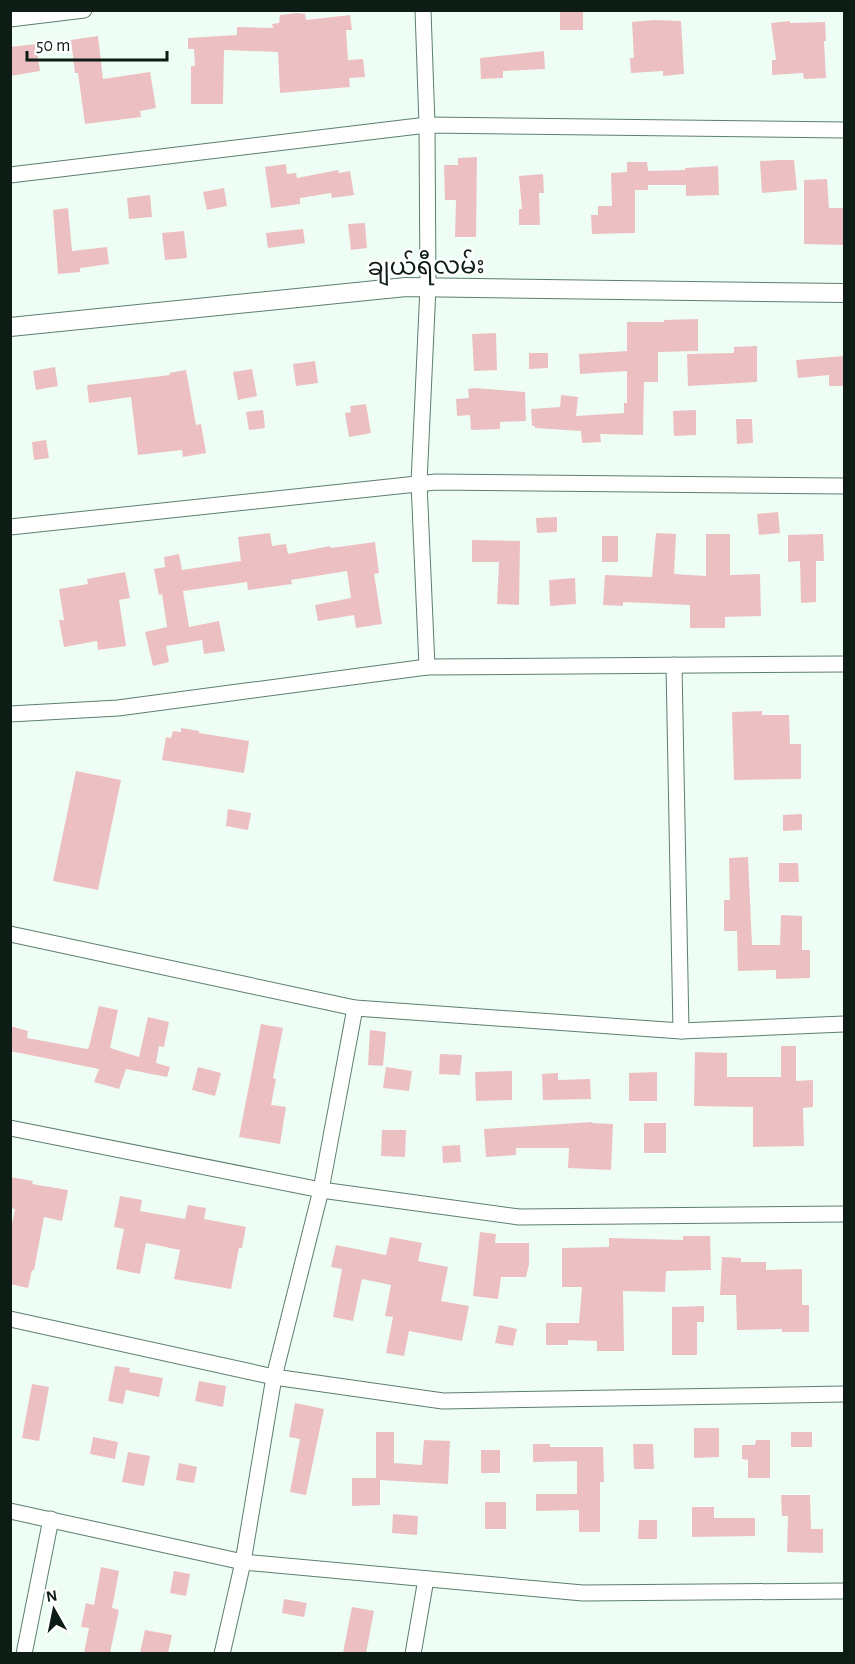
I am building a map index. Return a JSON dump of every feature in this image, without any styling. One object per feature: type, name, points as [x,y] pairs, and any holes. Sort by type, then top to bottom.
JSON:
[{"type":"street","points":[[10,19],[84,10]]},
{"type":"street","points":[[423,10],[427,125],[428,287],[418,483],[427,667]]},
{"type":"street","points":[[10,176],[427,125],[844,130]]},
{"type":"street","name":"ချယ်ရီလမ်း","points":[[10,327],[406,286],[844,293]]},
{"type":"street","points":[[10,527],[436,482],[844,486]]},
{"type":"street","points":[[10,714],[118,708],[427,667],[844,664]]},
{"type":"street","points":[[674,665],[681,1030]]},
{"type":"street","points":[[10,934],[355,1008],[681,1030],[844,1024]]},
{"type":"street","points":[[222,1653],[243,1562],[274,1377],[321,1190],[355,1008]]},
{"type":"street","points":[[10,1128],[321,1190],[519,1217],[844,1214]]},
{"type":"street","points":[[10,1319],[274,1377],[443,1401],[844,1394]]},
{"type":"street","points":[[10,1511],[243,1562],[583,1593],[844,1591]]},
{"type":"street","points":[[24,1653],[51,1520]]},
{"type":"street","points":[[413,1653],[426,1579]]},
{"type":"building","points":[[560,11],[583,11],[583,30],[560,30]]},
{"type":"building","points":[[305,14],[306,20],[350,15],[352,30],[346,30],[348,60],[363,59],[365,77],[349,78],[350,87],[280,93],[278,52],[224,50],[223,104],[191,104],[191,66],[195,66],[194,49],[188,49],[188,38],[237,35],[237,27],[273,28],[272,24],[279,23],[280,15]]},
{"type":"building","points":[[681,21],[684,74],[663,76],[663,71],[631,73],[630,58],[634,58],[632,22]]},
{"type":"building","points":[[790,21],[790,23],[825,22],[826,78],[804,79],[803,73],[772,75],[772,60],[776,60],[771,23]]},
{"type":"building","points":[[98,36],[103,79],[150,72],[156,108],[140,111],[141,117],[85,124],[71,40]]},
{"type":"building","points":[[36,44],[40,71],[10,76],[10,47]]},
{"type":"building","points":[[544,51],[545,69],[503,71],[503,78],[481,79],[480,58]]},
{"type":"building","points":[[477,157],[476,237],[455,237],[456,200],[445,200],[444,165],[458,165],[458,158]]},
{"type":"building","points":[[794,160],[797,190],[762,193],[760,161]]},
{"type":"building","points":[[627,162],[647,162],[648,171],[718,166],[719,195],[686,196],[686,185],[648,185],[648,190],[635,190],[635,233],[592,234],[591,215],[598,215],[598,206],[612,206],[611,173],[627,172]]},
{"type":"building","points":[[286,164],[287,174],[296,173],[297,178],[338,170],[339,173],[350,171],[354,195],[332,198],[331,193],[300,198],[300,204],[271,208],[265,167]]},
{"type":"building","points":[[543,174],[544,193],[539,193],[540,225],[519,225],[519,209],[522,209],[519,176]]},
{"type":"building","points":[[827,179],[829,208],[844,208],[844,245],[804,244],[804,180]]},
{"type":"building","points":[[224,188],[227,206],[207,210],[203,192]]},
{"type":"building","points":[[150,195],[152,217],[129,219],[127,198]]},
{"type":"building","points":[[68,208],[72,251],[107,247],[109,264],[80,268],[80,272],[58,274],[53,210]]},
{"type":"building","points":[[365,223],[367,248],[351,250],[348,224]]},
{"type":"building","points":[[303,229],[305,243],[268,248],[266,233]]},
{"type":"building","points":[[184,231],[187,258],[165,260],[162,233]]},
{"type":"building","points":[[698,319],[698,351],[658,352],[658,382],[644,382],[643,435],[600,434],[601,442],[582,443],[581,431],[532,426],[531,409],[560,407],[561,395],[578,397],[576,416],[624,413],[624,403],[627,403],[627,371],[580,374],[579,354],[627,351],[627,322]]},
{"type":"building","points":[[496,333],[497,370],[474,371],[472,334]]},
{"type":"building","points":[[757,346],[757,382],[688,386],[687,354],[734,353],[734,347]]},
{"type":"building","points":[[529,353],[548,353],[548,368],[529,369]]},
{"type":"building","points":[[844,356],[844,386],[829,386],[829,375],[798,378],[796,360]]},
{"type":"building","points":[[315,361],[318,383],[296,386],[293,364]]},
{"type":"building","points":[[55,367],[58,386],[36,390],[33,371]]},
{"type":"building","points":[[252,369],[257,396],[238,400],[233,372]]},
{"type":"building","points":[[186,370],[196,425],[201,424],[206,453],[183,457],[182,450],[138,455],[131,397],[89,403],[87,385],[170,375],[169,373]]},
{"type":"building","points":[[468,389],[525,392],[526,421],[500,422],[500,429],[471,430],[470,415],[457,416],[456,399],[469,398]]},
{"type":"building","points":[[366,404],[371,433],[349,437],[345,413],[351,412],[350,406]]},
{"type":"building","points":[[263,410],[265,428],[249,430],[246,412]]},
{"type":"building","points":[[696,410],[696,435],[674,436],[673,411]]},
{"type":"building","points":[[736,419],[752,419],[753,443],[737,444]]},
{"type":"building","points":[[46,440],[49,458],[34,460],[32,442]]},
{"type":"building","points":[[778,512],[780,533],[759,535],[757,514]]},
{"type":"building","points":[[557,517],[557,532],[537,533],[536,518]]},
{"type":"building","points":[[270,533],[272,546],[286,544],[288,554],[330,546],[331,548],[375,542],[379,573],[374,574],[382,624],[356,628],[354,615],[318,621],[315,605],[351,598],[347,571],[291,580],[292,584],[248,590],[247,582],[183,591],[189,627],[219,621],[225,651],[204,654],[202,640],[166,646],[169,662],[153,666],[145,632],[167,627],[162,594],[159,595],[154,569],[165,567],[164,557],[179,554],[182,570],[241,561],[238,537]]},
{"type":"building","points":[[656,533],[676,534],[674,574],[706,576],[706,534],[730,534],[730,575],[760,574],[761,616],[725,617],[725,628],[690,628],[690,605],[623,602],[623,606],[603,605],[605,575],[652,577]]},
{"type":"building","points":[[823,534],[824,561],[816,561],[816,602],[801,603],[800,561],[788,562],[788,535]]},
{"type":"building","points":[[602,536],[618,536],[618,562],[602,562]]},
{"type":"building","points":[[472,540],[520,541],[519,605],[497,604],[499,562],[472,562]]},
{"type":"building","points":[[125,572],[130,598],[119,600],[126,646],[98,650],[97,641],[64,647],[59,620],[64,620],[59,589],[88,584],[87,579]]},
{"type":"building","points":[[575,578],[576,604],[550,606],[549,580]]},
{"type":"building","points":[[762,711],[762,715],[789,715],[790,744],[801,744],[801,779],[734,780],[732,712]]},
{"type":"building","points":[[181,728],[249,741],[244,773],[162,760],[166,737],[171,738],[173,731],[181,732]]},
{"type":"building","points":[[76,771],[121,780],[98,890],[53,881]]},
{"type":"building","points":[[228,809],[251,813],[248,830],[226,826]]},
{"type":"building","points":[[802,814],[802,830],[783,831],[783,815]]},
{"type":"building","points":[[748,857],[752,945],[780,945],[781,915],[802,916],[802,950],[810,950],[810,978],[776,979],[776,970],[738,971],[737,931],[724,931],[724,900],[730,900],[729,858]]},
{"type":"building","points":[[779,863],[798,863],[799,882],[779,882]]},
{"type":"building","points":[[99,1006],[118,1010],[110,1048],[139,1057],[148,1017],[169,1022],[164,1047],[159,1046],[156,1063],[170,1067],[167,1077],[126,1069],[119,1089],[94,1082],[99,1069],[10,1051],[10,1026],[28,1031],[27,1038],[87,1049]]},
{"type":"building","points":[[261,1024],[283,1028],[273,1078],[276,1079],[271,1105],[286,1107],[280,1144],[239,1137]]},
{"type":"building","points":[[370,1030],[386,1032],[383,1066],[368,1065]]},
{"type":"building","points":[[781,1046],[796,1046],[796,1081],[813,1080],[813,1107],[803,1108],[804,1146],[753,1147],[753,1107],[694,1106],[695,1052],[727,1053],[727,1077],[781,1077]]},
{"type":"building","points":[[440,1054],[462,1055],[460,1075],[439,1074]]},
{"type":"building","points":[[198,1067],[221,1073],[215,1096],[192,1090]]},
{"type":"building","points":[[386,1067],[412,1071],[409,1091],[383,1088]]},
{"type":"building","points":[[512,1071],[512,1100],[476,1101],[475,1072]]},
{"type":"building","points":[[657,1072],[657,1101],[629,1101],[629,1073]]},
{"type":"building","points":[[558,1073],[558,1080],[590,1079],[591,1099],[543,1100],[542,1074]]},
{"type":"building","points":[[592,1122],[613,1124],[611,1170],[568,1168],[569,1148],[516,1148],[516,1155],[486,1157],[484,1129]]},
{"type":"building","points":[[644,1123],[666,1123],[666,1153],[644,1153]]},
{"type":"building","points":[[382,1130],[406,1130],[405,1157],[381,1156]]},
{"type":"building","points":[[460,1145],[461,1162],[443,1163],[442,1146]]},
{"type":"building","points":[[10,1177],[33,1181],[32,1184],[68,1190],[62,1221],[44,1217],[34,1270],[32,1270],[28,1288],[10,1284],[10,1234],[15,1209],[10,1208]]},
{"type":"building","points":[[120,1196],[142,1200],[140,1211],[185,1219],[188,1205],[206,1208],[204,1219],[246,1227],[242,1248],[239,1248],[231,1289],[174,1279],[180,1250],[146,1243],[140,1274],[116,1269],[124,1229],[114,1227]]},
{"type":"building","points":[[480,1232],[496,1234],[495,1243],[529,1243],[529,1264],[526,1277],[501,1277],[498,1299],[473,1296]]},
{"type":"building","points":[[683,1236],[710,1236],[711,1270],[666,1271],[665,1292],[623,1291],[624,1351],[597,1351],[597,1341],[568,1340],[568,1345],[546,1345],[546,1323],[579,1323],[582,1287],[562,1287],[562,1248],[609,1247],[609,1238],[683,1240]]},
{"type":"building","points":[[390,1237],[422,1243],[418,1261],[448,1267],[441,1301],[469,1306],[462,1341],[409,1331],[404,1356],[386,1353],[393,1317],[385,1316],[391,1285],[362,1279],[353,1321],[333,1317],[342,1269],[331,1267],[336,1245],[386,1255]]},
{"type":"building","points":[[722,1257],[741,1258],[741,1262],[766,1262],[766,1270],[802,1269],[802,1305],[809,1305],[809,1332],[782,1332],[782,1329],[737,1330],[736,1295],[720,1295]]},
{"type":"building","points":[[704,1306],[704,1322],[697,1322],[697,1355],[672,1355],[672,1307]]},
{"type":"building","points":[[499,1325],[517,1329],[513,1346],[495,1343]]},
{"type":"building","points":[[115,1366],[130,1368],[129,1372],[163,1378],[159,1397],[126,1390],[123,1404],[108,1401]]},
{"type":"building","points":[[199,1381],[226,1386],[223,1407],[195,1401]]},
{"type":"building","points":[[32,1384],[49,1387],[39,1441],[22,1438]]},
{"type":"building","points":[[295,1403],[324,1409],[306,1495],[290,1492],[300,1439],[289,1437]]},
{"type":"building","points":[[694,1428],[719,1428],[719,1457],[694,1458]]},
{"type":"building","points":[[376,1432],[394,1432],[394,1463],[422,1465],[424,1440],[450,1441],[448,1484],[380,1480],[380,1505],[352,1506],[352,1478],[376,1478]]},
{"type":"building","points":[[791,1432],[812,1432],[812,1447],[791,1447]]},
{"type":"building","points":[[93,1437],[118,1442],[115,1459],[90,1454]]},
{"type":"building","points":[[756,1440],[770,1440],[770,1478],[748,1478],[748,1460],[742,1459],[742,1445],[755,1445]]},
{"type":"building","points":[[533,1444],[550,1444],[550,1447],[603,1447],[604,1482],[600,1482],[600,1532],[579,1532],[579,1510],[536,1511],[536,1494],[577,1494],[577,1461],[533,1462]]},
{"type":"building","points":[[633,1444],[653,1444],[654,1469],[634,1469]]},
{"type":"building","points":[[481,1450],[500,1450],[500,1473],[481,1473]]},
{"type":"building","points":[[128,1452],[150,1456],[144,1486],[122,1482]]},
{"type":"building","points":[[179,1463],[197,1467],[194,1483],[176,1480]]},
{"type":"building","points":[[781,1495],[810,1495],[811,1529],[823,1529],[823,1553],[787,1552],[788,1516],[782,1516]]},
{"type":"building","points":[[485,1502],[506,1502],[506,1529],[485,1529]]},
{"type":"building","points":[[692,1507],[714,1507],[714,1518],[755,1518],[755,1536],[692,1537]]},
{"type":"building","points":[[393,1514],[418,1516],[417,1535],[392,1533]]},
{"type":"building","points":[[639,1520],[657,1520],[657,1539],[638,1539]]},
{"type":"building","points":[[101,1567],[119,1571],[112,1608],[119,1610],[110,1653],[84,1653],[89,1628],[81,1627],[86,1603],[94,1605]]},
{"type":"building","points":[[174,1571],[190,1574],[186,1596],[170,1593]]},
{"type":"building","points":[[284,1599],[307,1603],[304,1617],[282,1613]]},
{"type":"building","points":[[352,1607],[374,1611],[366,1653],[343,1653]]},
{"type":"building","points":[[145,1630],[172,1635],[168,1653],[140,1653]]}]
